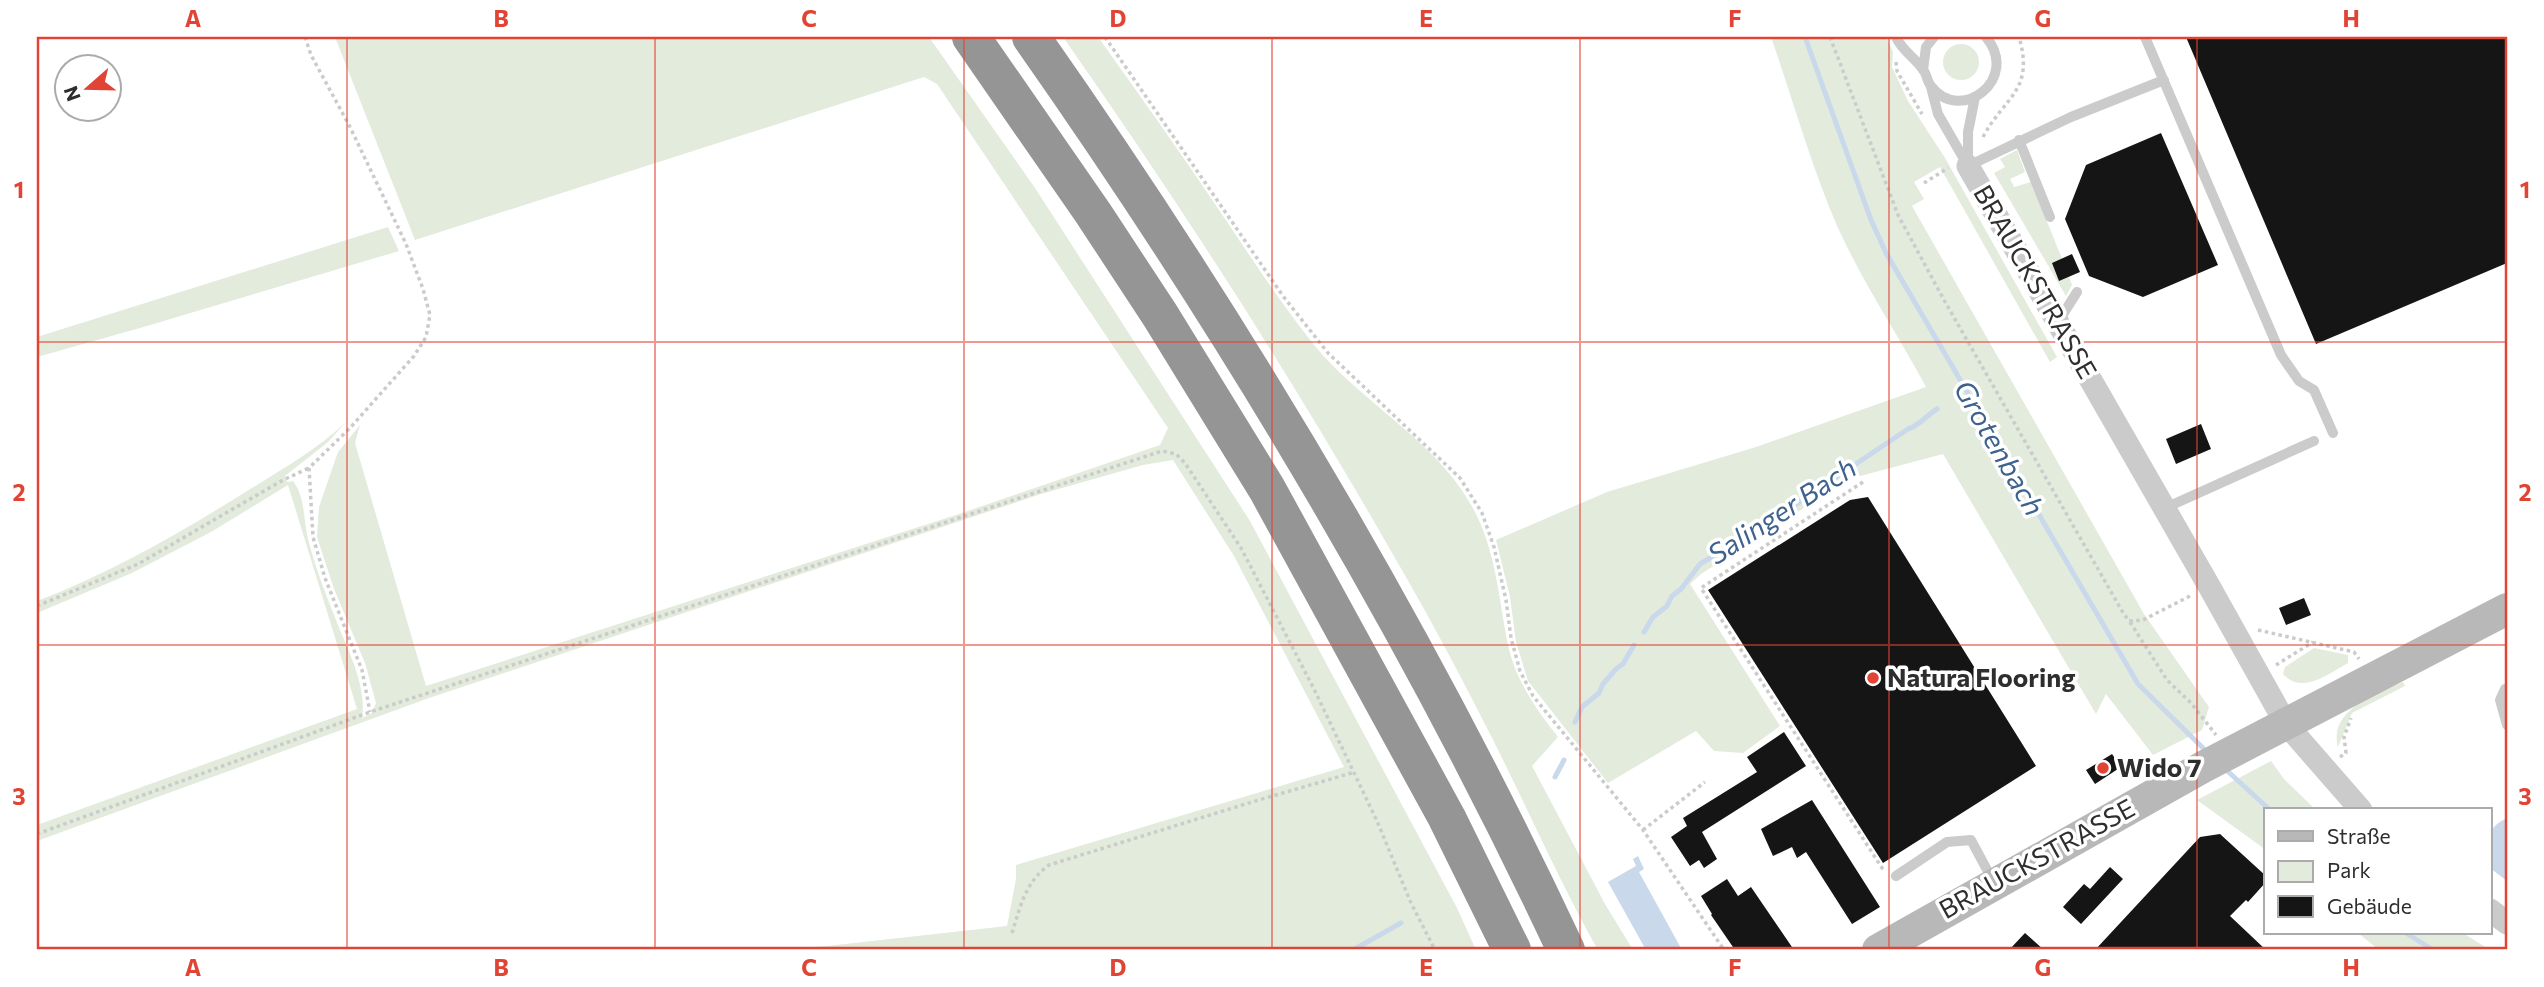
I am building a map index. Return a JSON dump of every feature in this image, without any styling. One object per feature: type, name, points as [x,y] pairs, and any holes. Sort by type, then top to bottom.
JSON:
[{"type":"highway","points":[[971,37],[1078,190],[1160,315],[1260,477],[1447,818],[1512,950]]},
{"type":"highway","points":[[1031,37],[1107,144],[1189,271],[1318,481],[1437,694],[1566,950]]},
{"type":"street","name":"BRAUCKSTRASSE","points":[[1968,166],[2286,724]]},
{"type":"street","name":"BRAUCKSTRASSE","points":[[1896,945],[1994,883],[2216,760],[2507,609]]},
{"type":"street","points":[[2286,724],[2359,808]]},
{"type":"street","points":[[2492,912],[2507,923]]},
{"type":"lane","points":[[1923,70],[1926,47],[1934,37]]},
{"type":"lane","name":"BRAUCKSTRASSE","points":[[1968,166],[1968,132],[1975,97],[1987,89],[1995,78],[1998,63],[1994,43],[1986,37]]},
{"type":"lane","points":[[2145,37],[2281,355],[2299,381],[2314,390],[2333,433]]},
{"type":"lane","name":"BRAUCKSTRASSE","points":[[1898,42],[1923,70],[1931,86],[1938,114],[1968,166]]},
{"type":"lane","points":[[1968,166],[2019,140],[2164,80]]},
{"type":"lane","points":[[1931,86],[1941,95],[1954,100],[1975,97]]},
{"type":"lane","points":[[2019,140],[2050,217]]},
{"type":"lane","points":[[2058,322],[2077,292]]},
{"type":"lane","points":[[2165,508],[2314,441]]},
{"type":"lane","points":[[2505,689],[2500,700],[2507,725]]},
{"type":"lane","points":[[1896,876],[1947,842],[1970,840],[1994,883]]},
{"type":"path","points":[[37,606],[138,564],[283,480],[309,468],[350,428],[414,356],[426,337],[430,315],[424,289],[350,127],[311,55],[305,37]]},
{"type":"path","points":[[1105,37],[1283,296],[1328,354],[1460,478],[1482,513],[1494,547],[1511,638],[1520,671],[1533,696],[1643,831],[1724,950]]},
{"type":"path","points":[[1829,37],[1898,215],[2017,430],[2129,621],[2167,680],[2207,721],[2216,760]]},
{"type":"path","points":[[1968,166],[1995,117],[2009,103],[2020,84],[2024,62],[2019,37]]},
{"type":"path","points":[[1898,42],[1897,71],[1923,116]]},
{"type":"path","points":[[1924,183],[1942,171]]},
{"type":"path","points":[[37,834],[370,712],[1162,451],[1176,454],[1185,463],[1241,548],[1354,772],[1434,950]]},
{"type":"path","points":[[309,468],[313,537],[325,578],[362,670],[370,712]]},
{"type":"path","points":[[1863,481],[1701,588],[1882,870],[1896,876]]},
{"type":"path","points":[[2129,621],[2143,620],[2209,586]]},
{"type":"path","points":[[2234,629],[2258,630],[2354,652],[2373,678]]},
{"type":"path","points":[[2260,678],[2313,642]]},
{"type":"path","points":[[2323,768],[2346,753],[2344,737],[2352,716],[2358,712]]},
{"type":"path","points":[[1012,933],[1027,889],[1040,871],[1049,865],[1354,772]]},
{"type":"path","points":[[1643,831],[1705,782]]},
{"type":"green space","points":[[335,37],[929,37],[1035,188],[1250,521],[1457,908],[1476,950],[763,950],[827,946],[1007,926],[1016,865],[1344,767],[1234,556],[1173,460],[1143,465],[1041,494],[429,698],[37,841],[37,825],[357,709],[288,485],[211,532],[132,573],[37,613],[37,601],[91,578],[169,538],[296,460],[345,423],[328,442],[285,476],[287,482],[293,481],[300,495],[315,562],[359,681],[362,718],[372,713],[376,703],[365,663],[334,589],[317,537],[319,507],[338,452],[360,425],[355,443],[426,686],[959,514],[1160,445],[1168,428],[937,84],[924,77],[415,240]]},
{"type":"green space","points":[[1063,37],[1098,37],[1277,296],[1314,345],[1332,365],[1437,460],[1455,480],[1470,503],[1490,552],[1510,654],[1520,680],[1558,737],[1532,766],[1605,904],[1633,950],[1598,950],[1466,686],[1356,491],[1235,293]]},
{"type":"green space","points":[[1771,37],[1886,37],[1893,52],[1892,67],[1908,101],[1945,158],[2057,357],[2050,362],[1940,167],[1914,182],[1924,199],[1912,206],[2144,614],[2209,707],[2202,730],[2153,755],[2106,694],[2096,714],[1943,454],[1849,479],[1701,574],[1690,584],[1780,726],[1743,753],[1714,751],[1696,731],[1608,783],[1528,681],[1516,642],[1510,597],[1496,540],[1607,492],[1756,447],[1926,387],[1838,228]]},
{"type":"green space","points":[[1961,44],[1974,49],[1979,62],[1974,75],[1961,80],[1948,75],[1943,62],[1948,49]]},
{"type":"green space","points":[[2017,150],[2025,172],[2010,179],[2014,187],[2031,182],[2072,285],[2066,296],[1994,173],[2005,167],[2000,159]]},
{"type":"green space","points":[[388,227],[399,251],[37,357],[37,337]]},
{"type":"green space","points":[[2314,648],[2348,655],[2348,663],[2307,683],[2290,680],[2283,674],[2285,667]]},
{"type":"green space","points":[[2403,682],[2405,686],[2352,713],[2338,747],[2337,734],[2347,713],[2368,698]]},
{"type":"green space","points":[[2271,761],[2284,779],[2314,808],[2264,808],[2264,849],[2197,800]]},
{"type":"green space","points":[[2359,934],[2465,934],[2490,950],[2379,950]]},
{"type":"water","points":[[2507,818],[2507,881],[2492,870],[2492,831]]},
{"type":"water","points":[[1638,856],[1644,869],[1639,872],[1682,950],[1646,950],[1608,882],[1636,866],[1633,859]]},
{"type":"building","points":[[2186,37],[2507,37],[2507,263],[2316,344]]},
{"type":"building","points":[[2161,133],[2218,265],[2143,297],[2089,276],[2065,219],[2086,165]]},
{"type":"building","points":[[2072,254],[2080,272],[2059,281],[2052,263]]},
{"type":"building","points":[[2201,424],[2211,449],[2176,464],[2166,439]]},
{"type":"building","name":"Natura Flooring","points":[[1868,497],[2036,766],[1883,863],[1708,590],[1850,500]]},
{"type":"building","points":[[2304,598],[2311,615],[2286,625],[2279,608]]},
{"type":"building","points":[[1784,732],[1806,766],[1702,832],[1717,859],[1704,868],[1699,860],[1690,866],[1671,837],[1687,826],[1683,818],[1757,772],[1747,757]]},
{"type":"building","name":"Wido 7","points":[[2112,754],[2121,767],[2095,784],[2086,770]]},
{"type":"building","points":[[1812,800],[1880,907],[1852,924],[1806,852],[1797,858],[1792,847],[1773,856],[1761,829]]},
{"type":"building","points":[[2220,834],[2264,874],[2264,884],[2230,916],[2266,950],[2095,950],[2200,837]]},
{"type":"building","points":[[2110,867],[2123,879],[2081,924],[2063,907],[2084,884],[2090,889]]},
{"type":"building","points":[[1727,879],[1738,896],[1751,887],[1794,950],[1735,950],[1701,896]]},
{"type":"building","points":[[2025,933],[2044,950],[2009,950]]},
{"type":"waterway","name":"Grotenbach","points":[[1805,37],[1871,220],[1886,253],[2138,684],[2208,753]]},
{"type":"waterway","name":"Salinger Bach","points":[[1644,632],[1653,617],[1667,606],[1672,596],[1681,589],[1700,564],[1768,523],[1937,409]]},
{"type":"waterway","name":"Salinger Bach","points":[[1575,722],[1582,707],[1599,693],[1603,684],[1623,664],[1634,645]]},
{"type":"waterway","name":"Salinger Bach","points":[[1555,777],[1564,760]]},
{"type":"waterway","name":"Grotenbach","points":[[2223,767],[2268,808]]},
{"type":"waterway","name":"Salinger Bach","points":[[1353,950],[1401,923]]},
{"type":"waterway","name":"Grotenbach","points":[[2408,934],[2433,950]]},
{"type":"place","name":"Natura Flooring","points":[[1873,678]]},
{"type":"place","name":"Wido 7","points":[[2103,768]]}]
